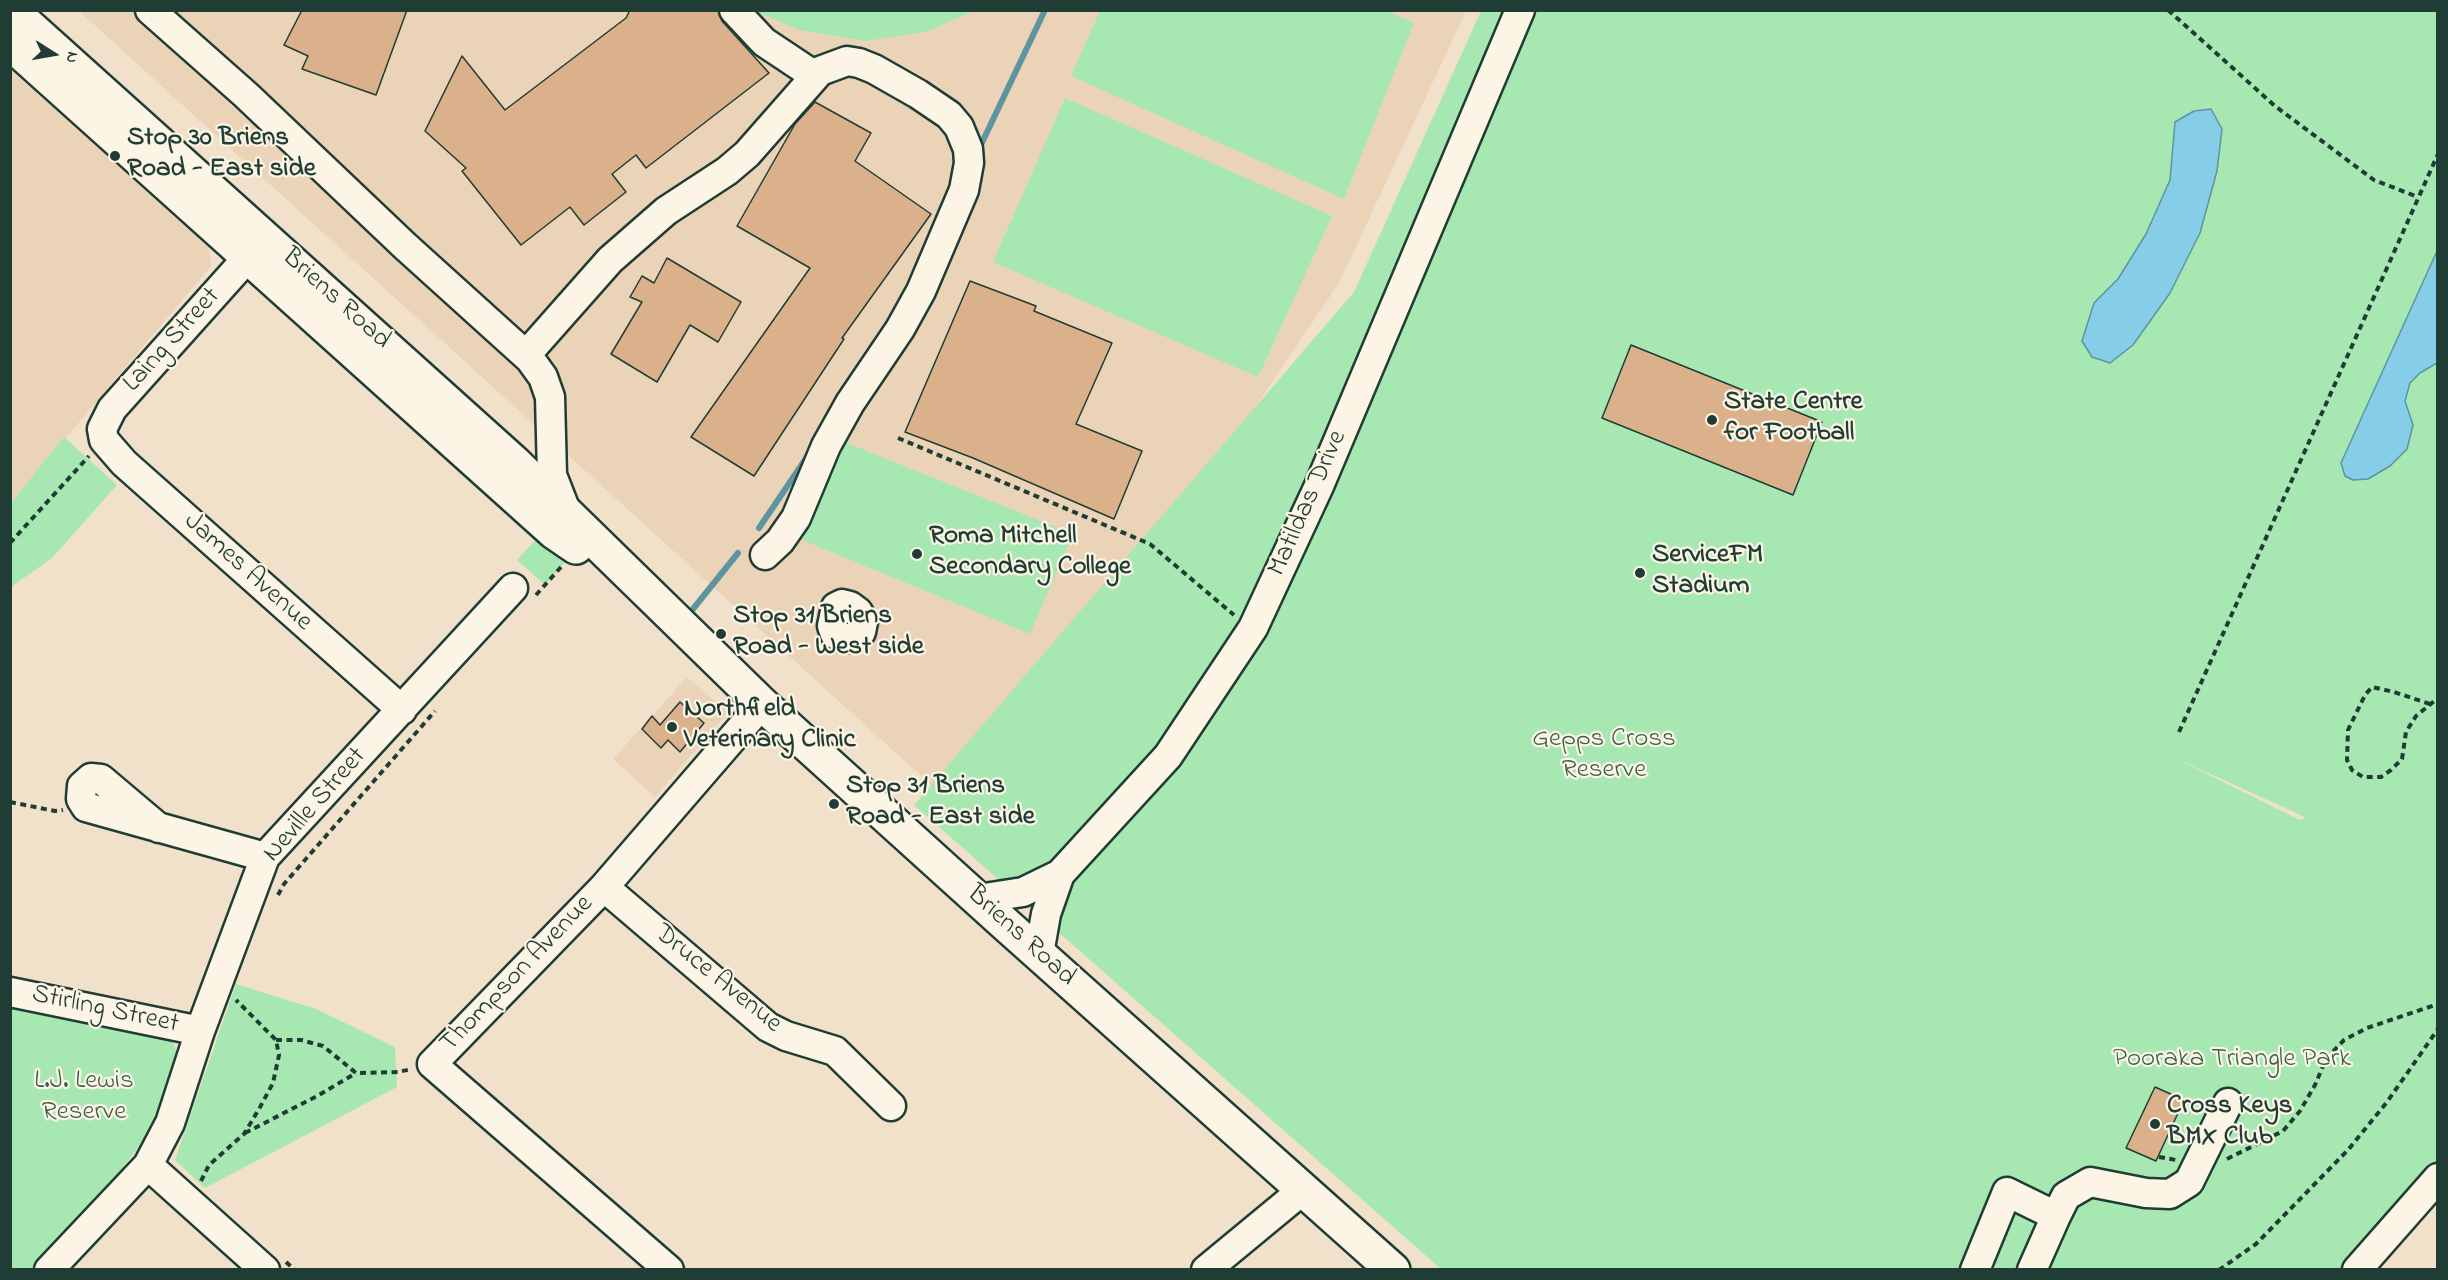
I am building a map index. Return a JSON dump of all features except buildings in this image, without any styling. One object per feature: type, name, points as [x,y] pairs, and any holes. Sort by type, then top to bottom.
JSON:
[{"type":"main road","name":"Briens Road","points":[[11,10],[258,247],[501,467],[566,511],[762,704],[1393,1269]]},
{"type":"main road","name":"Briens Road","points":[[10,43],[258,247]]},
{"type":"main road","name":"Briens Road","points":[[501,467],[555,532],[652,598]]},
{"type":"street","points":[[150,10],[526,355],[543,377],[550,397],[552,475],[566,511]]},
{"type":"street","points":[[734,10],[764,42],[814,76]]},
{"type":"street","name":"Matildas Drive","points":[[978,899],[1023,892],[1060,874],[1168,756],[1253,628],[1319,486],[1520,10]]},
{"type":"street","points":[[526,355],[610,260],[666,211],[719,177],[747,154],[814,76],[836,63],[847,61],[874,69],[932,102],[949,115],[959,127],[968,149],[969,164],[964,190],[921,291],[900,329],[835,429],[796,518],[780,540],[765,555]]},
{"type":"street","name":"Laing Street","points":[[103,434],[112,409],[258,247]]},
{"type":"street","points":[[501,467],[550,417]]},
{"type":"street","name":"James Avenue","points":[[103,434],[124,463],[402,710]]},
{"type":"street","name":"Neville Street","points":[[49,1269],[148,1165],[170,1123],[200,1031],[265,857],[402,710],[521,595]]},
{"type":"street","name":"Thompson Avenue","points":[[669,1269],[432,1064],[604,887],[762,704]]},
{"type":"street","points":[[86,807],[265,857]]},
{"type":"street","points":[[1039,954],[1046,914],[1060,874]]},
{"type":"street","name":"Druce Avenue","points":[[604,887],[768,1028],[835,1051],[891,1106]]},
{"type":"street","name":"Stirling Street","points":[[10,992],[200,1031]]},
{"type":"street","points":[[2032,1269],[2066,1196],[2090,1182],[2146,1193],[2170,1194],[2189,1182],[2228,1103]]},
{"type":"street","points":[[148,1165],[265,1269]]},
{"type":"street","points":[[2357,1269],[2438,1178]]},
{"type":"street","points":[[1206,1269],[1304,1189]]},
{"type":"street","points":[[1975,1269],[2007,1192],[2056,1216]]},
{"type":"path","points":[[2169,10],[2275,106],[2374,180],[2418,198]]},
{"type":"path","points":[[2179,732],[2438,154]]},
{"type":"path","points":[[10,543],[103,434]]},
{"type":"path","points":[[898,438],[1150,544],[1237,617]]},
{"type":"path","points":[[521,595],[566,561]]},
{"type":"path","points":[[2430,704],[2372,687],[2365,695],[2348,730],[2347,760],[2352,770],[2363,777],[2381,777],[2391,770],[2402,759],[2406,732],[2416,716],[2438,698]]},
{"type":"path","points":[[273,904],[284,884],[437,708]]},
{"type":"path","points":[[10,802],[55,812],[86,807]]},
{"type":"path","points":[[231,996],[276,1040],[279,1054],[273,1083],[244,1134]]},
{"type":"path","points":[[2159,1157],[2215,1164],[2246,1151],[2283,1131],[2310,1094],[2326,1059],[2344,1040],[2367,1028],[2438,1004]]},
{"type":"path","points":[[2219,1269],[2256,1244],[2348,1150],[2387,1102],[2438,1029]]},
{"type":"path","points":[[276,1040],[301,1040],[323,1046],[356,1073]]},
{"type":"path","points":[[200,1183],[209,1165],[244,1134],[356,1073],[398,1072],[432,1064]]},
{"type":"shaded area","name":"Roma Mitchell Secondary College","points":[[79,11],[1466,11],[1339,283],[974,824]]},
{"type":"shaded area","points":[[11,70],[209,248],[211,266],[11,503]]},
{"type":"shaded area","points":[[687,677],[728,712],[655,797],[613,759]]},
{"type":"green space","points":[[1385,10],[1414,23],[1344,199],[1071,76],[1100,11]]},
{"type":"green space","points":[[755,11],[974,11],[926,32],[865,41],[799,30]]},
{"type":"green space","name":"Gepps Cross Reserve","points":[[1481,11],[2437,11],[2437,1179],[2359,1269],[1441,1269],[914,805],[1354,292]],"holes":[[[2175,758],[2305,817],[2300,820]]]},
{"type":"green space","points":[[1065,98],[1332,216],[1258,377],[993,262]]},
{"type":"green space","points":[[64,437],[117,485],[52,558],[11,587],[11,503]]},
{"type":"green space","points":[[837,439],[1073,534],[1030,634],[795,537]]},
{"type":"green space","points":[[539,536],[566,561],[545,585],[517,560]]},
{"type":"green space","points":[[236,984],[316,1009],[395,1047],[397,1087],[205,1188],[175,1160]]},
{"type":"green space","name":"L.J. Lewis Reserve","points":[[11,1005],[169,1038],[178,1055],[147,1136],[114,1179],[31,1269],[11,1270]]},
{"type":"water","points":[[2211,109],[2222,129],[2217,171],[2200,233],[2170,293],[2133,345],[2110,363],[2092,357],[2082,341],[2094,303],[2118,279],[2146,234],[2170,180],[2175,122],[2194,111]]},
{"type":"water","points":[[2437,251],[2437,363],[2420,373],[2410,383],[2405,401],[2413,425],[2407,449],[2390,466],[2368,479],[2353,480],[2345,476],[2341,463]]},
{"type":"waterway","points":[[979,149],[1045,10]]},
{"type":"waterway","points":[[759,528],[809,454]]},
{"type":"waterway","points":[[693,609],[738,553]]},
{"type":"place","name":"Stop 30 Briens Road - East side","points":[[115,156]]},
{"type":"place","name":"State Centre for Football","points":[[1712,420]]},
{"type":"place","name":"Roma Mitchell Secondary College","points":[[917,554]]},
{"type":"place","name":"ServiceFM Stadium","points":[[1640,573]]},
{"type":"place","name":"Stop 31 Briens Road - West side","points":[[721,634]]},
{"type":"place","name":"Northfield Veterinary Clinic","points":[[672,727]]},
{"type":"place","name":"Stop 31 Briens Road - East side","points":[[834,804]]},
{"type":"place","name":"Cross Keys BMX Club","points":[[2155,1124]]},
{"type":"park label","name":"Pooraka Triangle Park","points":[[2232,1061]]}]
